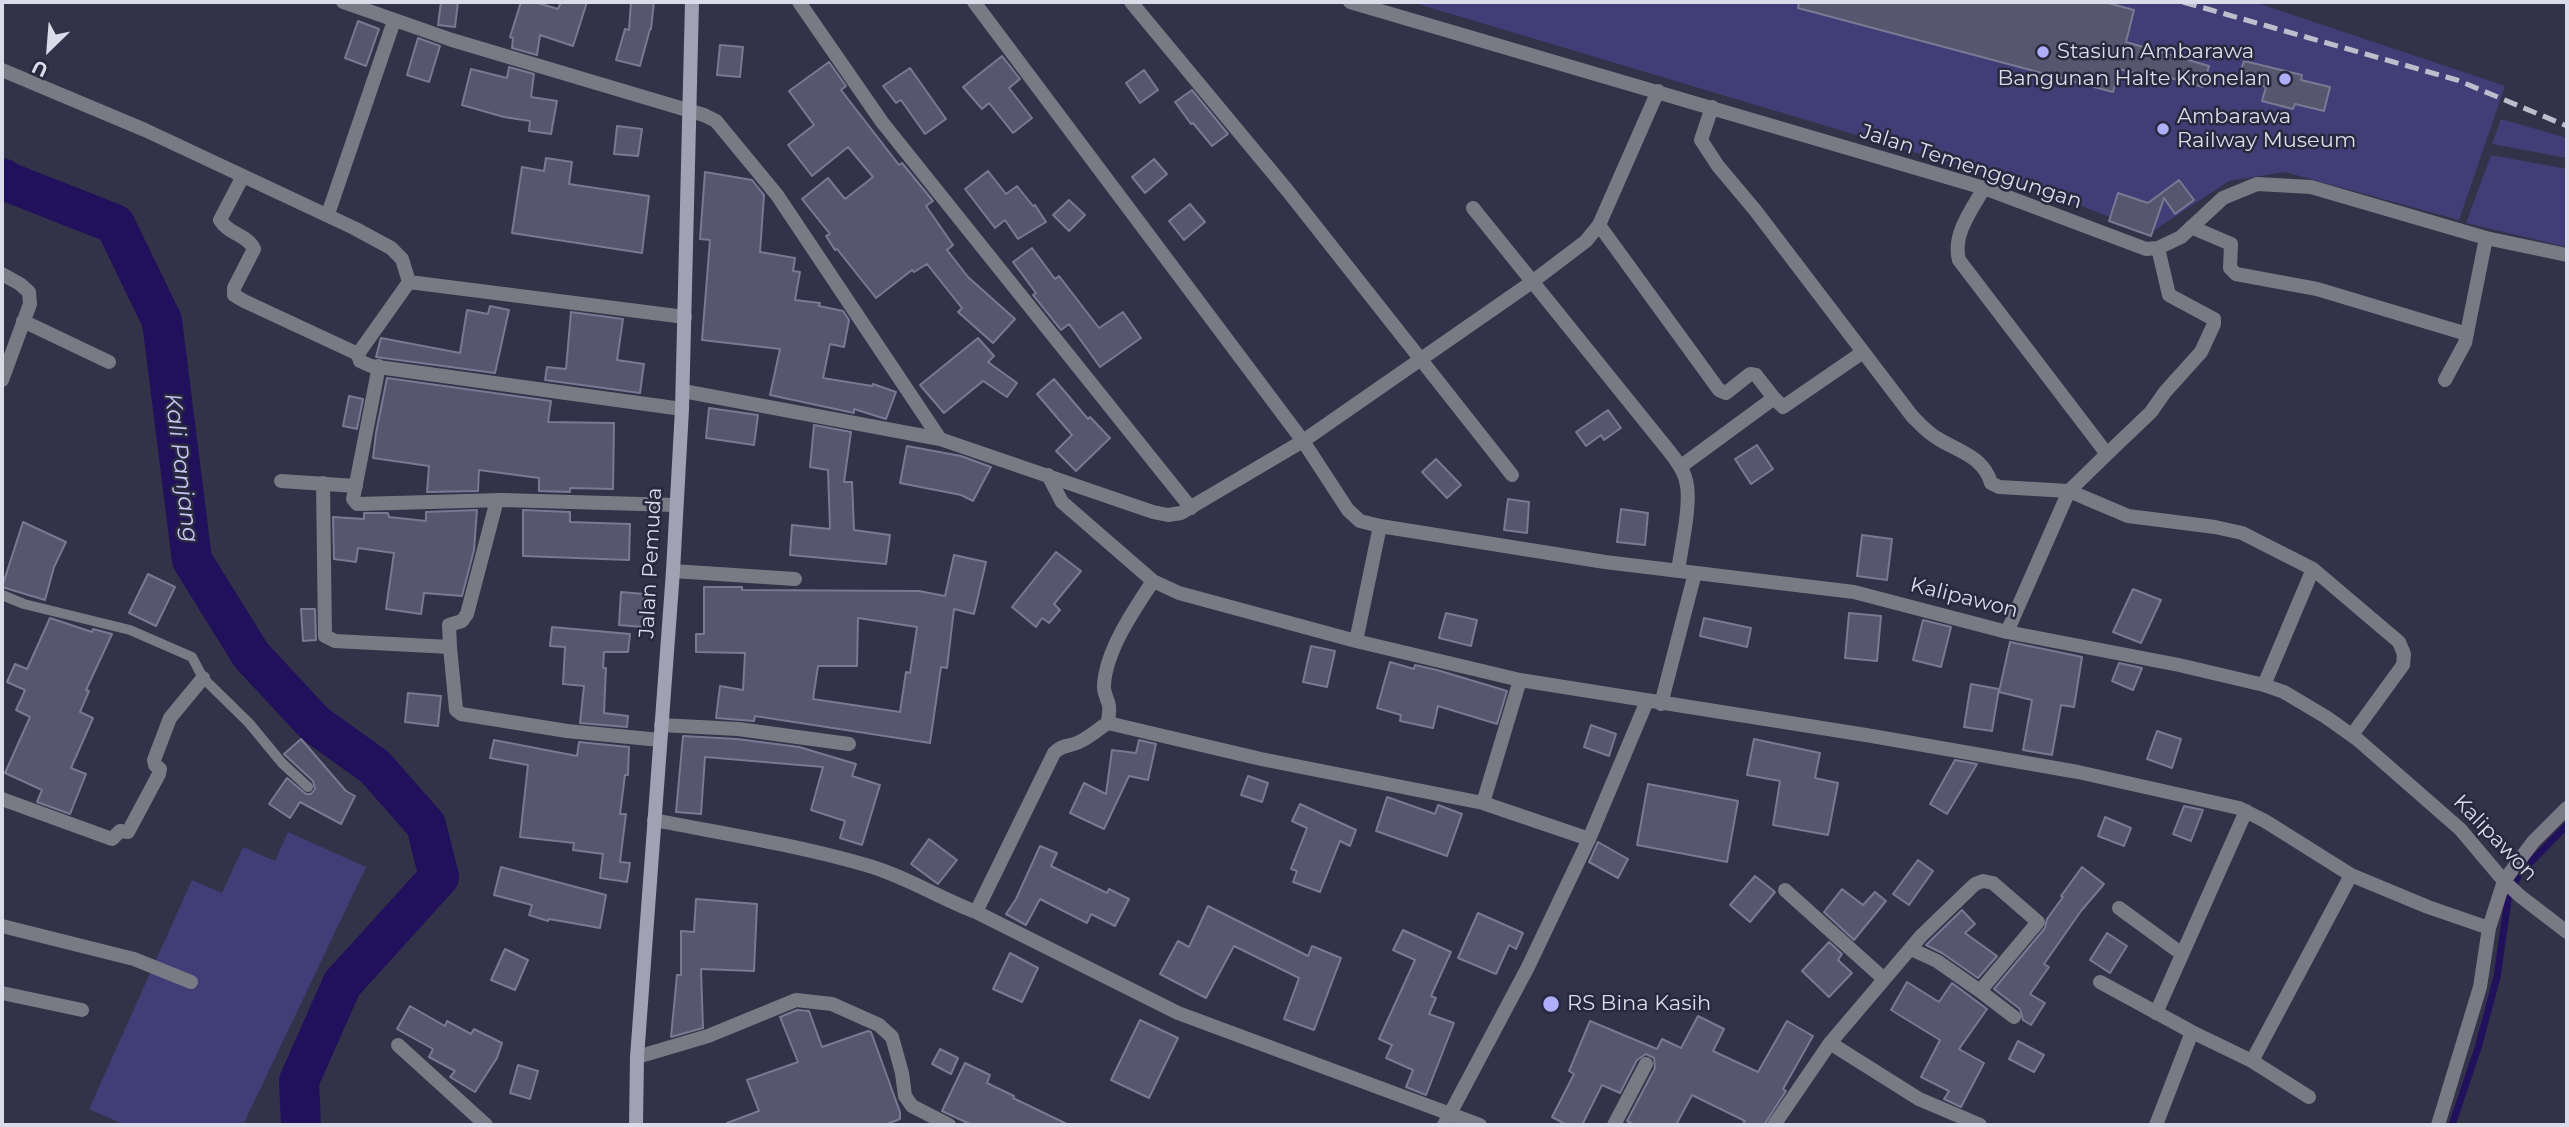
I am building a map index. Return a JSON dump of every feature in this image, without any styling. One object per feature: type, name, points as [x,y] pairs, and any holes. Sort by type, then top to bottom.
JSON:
[{"type":"main road","name":"Jalan Pemuda","points":[[636,1125],[636,1057],[673,571],[683,391],[692,2]]},
{"type":"street","points":[[343,2],[394,21],[716,121],[778,195],[940,439]]},
{"type":"street","points":[[799,2],[882,122],[1191,508]]},
{"type":"street","name":"Kalipawon","points":[[974,2],[1303,441],[1348,510],[1360,520],[1380,526],[1678,571],[1854,592],[2007,632],[2179,665],[2264,685],[2294,698],[2352,735],[2460,828],[2520,896],[2567,932]]},
{"type":"street","points":[[1131,2],[1287,190],[1512,475]]},
{"type":"street","name":"Jalan Temenggungan","points":[[1350,2],[1984,188],[2134,245],[2146,249],[2158,248]]},
{"type":"street","points":[[328,214],[394,21]]},
{"type":"street","points":[[2,70],[145,130],[328,214],[391,248],[402,259],[409,282]]},
{"type":"street","points":[[683,391],[940,439],[1153,512],[1168,514],[1191,508],[1303,441],[1532,282],[1586,241],[1599,225],[1658,91]]},
{"type":"street","points":[[1712,107],[1702,143],[1912,416],[1935,437],[1979,461],[1988,472],[1991,483],[1999,487],[2070,491],[2128,516],[2242,533],[2313,569],[2399,642],[2404,654],[2403,666],[2352,735]]},
{"type":"street","points":[[243,176],[220,220],[223,226],[252,244],[254,250],[234,288],[234,295],[358,354],[360,360],[379,366],[682,409]]},
{"type":"street","points":[[2007,632],[2070,491],[2151,412],[2201,352],[2214,319],[2169,295],[2158,248],[2181,237],[2223,198],[2258,184],[2311,187],[2486,238],[2567,255]]},
{"type":"street","points":[[1984,188],[1964,223],[1957,251],[1959,260],[2107,454]]},
{"type":"street","points":[[1472,208],[1680,467],[1687,482],[1688,497],[1678,571]]},
{"type":"street","points":[[1599,225],[1719,390],[1726,393],[1750,374],[1756,375],[1783,407],[1863,352]]},
{"type":"street","points":[[2192,227],[2231,244],[2231,268],[2236,274],[2317,289],[2467,334]]},
{"type":"street","points":[[2445,380],[2460,355],[2467,334],[2486,238]]},
{"type":"street","points":[[2,274],[29,292],[30,304],[2,380]]},
{"type":"street","points":[[409,282],[685,317]]},
{"type":"street","points":[[358,354],[409,282]]},
{"type":"street","points":[[23,321],[109,362]]},
{"type":"street","points":[[379,366],[353,499],[356,504],[497,500],[676,505]]},
{"type":"street","points":[[1680,467],[1774,398]]},
{"type":"street","points":[[1048,475],[1062,502],[1153,581],[1179,593],[1356,641],[1520,680],[1588,689],[2078,772],[2246,811],[2351,875],[2428,907],[2489,928]]},
{"type":"street","points":[[281,481],[356,486]]},
{"type":"street","points":[[323,483],[325,636],[335,641],[450,647]]},
{"type":"street","points":[[497,500],[467,614],[462,621],[449,625],[456,710],[461,714],[567,731],[661,733],[738,729],[849,744]]},
{"type":"street","points":[[1356,641],[1380,526]]},
{"type":"street","points":[[2264,685],[2313,569]]},
{"type":"street","points":[[673,571],[795,579]]},
{"type":"street","points":[[1447,1119],[1528,967],[1654,702],[1695,573]]},
{"type":"street","points":[[976,912],[1054,753],[1060,747],[1085,740],[1108,723],[1110,709],[1104,685],[1111,657],[1129,618],[1153,581]]},
{"type":"street","points":[[2,799],[112,839],[120,831],[128,832],[159,774],[160,769],[154,760],[170,718],[203,678]]},
{"type":"street","points":[[1483,803],[1520,680]]},
{"type":"street","points":[[1108,723],[1261,759],[1483,803],[1589,839]]},
{"type":"street","points":[[2438,1125],[2480,987],[2489,928],[2504,881],[2533,842],[2567,808]]},
{"type":"street","points":[[2156,1013],[2246,811]]},
{"type":"street","points":[[654,820],[757,840],[894,874],[1178,1013],[1447,1119],[1480,1125]]},
{"type":"street","points":[[2252,1061],[2351,875]]},
{"type":"street","points":[[1774,1125],[1830,1043],[1884,979],[1921,936],[1975,884],[1983,881],[1993,883],[2038,922],[1980,991]]},
{"type":"street","points":[[1785,890],[1884,979]]},
{"type":"street","points":[[2119,908],[2182,954]]},
{"type":"street","points":[[2,926],[134,959],[191,982]]},
{"type":"street","points":[[1911,949],[1937,961],[2014,1017]]},
{"type":"street","points":[[2100,982],[2252,1061],[2309,1097]]},
{"type":"street","points":[[2,993],[82,1010]]},
{"type":"street","points":[[636,1057],[708,1036],[796,1000],[832,1004],[879,1025],[892,1037],[905,1096],[912,1106],[949,1125]]},
{"type":"street","points":[[2156,1125],[2192,1032]]},
{"type":"street","points":[[1830,1043],[1919,1099],[1980,1125]]},
{"type":"street","points":[[398,1045],[486,1125]]},
{"type":"street","points":[[1615,1125],[1646,1063]]},
{"type":"lane","points":[[2,595],[24,604],[130,630],[192,657],[203,678],[250,723],[282,763],[308,787]]},
{"type":"shaded area","name":"Ambarawa Railway Museum","points":[[1411,2],[2254,2],[2505,86],[2459,220],[2285,172],[2229,181],[2150,233],[2044,191]]},
{"type":"shaded area","points":[[2501,119],[2567,138],[2567,158],[2492,144]]},
{"type":"shaded area","points":[[2491,155],[2567,169],[2567,247],[2466,223]]},
{"type":"shaded area","points":[[288,832],[366,867],[243,1125],[125,1125],[89,1109],[192,880],[222,893],[243,847],[275,861]]},
{"type":"building","points":[[441,2],[458,2],[455,27],[438,25]]},
{"type":"building","points":[[521,2],[534,2],[558,9],[561,2],[587,2],[573,46],[540,35],[537,55],[512,48],[513,38],[510,37]]},
{"type":"building","points":[[631,2],[654,2],[651,29],[640,66],[616,60],[625,29],[629,30]]},
{"type":"building","name":"Stasiun Ambarawa","points":[[1799,2],[2104,2],[2134,10],[2126,42],[2209,66],[2203,87],[2167,77],[2166,81],[2119,69],[2113,92],[1798,8]]},
{"type":"building","points":[[358,21],[379,29],[366,66],[345,58]]},
{"type":"building","points":[[418,38],[440,46],[429,82],[407,75]]},
{"type":"building","points":[[720,45],[743,47],[740,77],[717,75]]},
{"type":"building","points":[[1002,56],[1020,79],[1009,88],[1032,118],[1013,133],[989,103],[982,109],[963,87]]},
{"type":"building","points":[[2244,61],[2302,75],[2301,80],[2330,87],[2324,111],[2295,104],[2293,109],[2262,101],[2266,87],[2238,79]]},
{"type":"building","points":[[829,62],[846,86],[841,90],[899,165],[902,163],[933,201],[926,206],[953,245],[947,250],[968,277],[1015,319],[993,343],[958,312],[962,308],[927,264],[914,272],[912,270],[876,298],[837,249],[835,250],[826,236],[830,234],[802,199],[828,178],[845,199],[873,177],[848,147],[812,176],[788,145],[814,125],[789,91]]},
{"type":"building","points":[[509,67],[534,74],[531,97],[557,101],[551,134],[529,131],[530,121],[462,105],[471,69],[507,78]]},
{"type":"building","points":[[910,68],[946,119],[925,134],[901,100],[896,103],[883,86]]},
{"type":"building","points":[[1144,70],[1158,90],[1140,103],[1126,83]]},
{"type":"building","points":[[1192,90],[1228,134],[1212,146],[1175,102]]},
{"type":"building","points":[[617,126],[642,129],[638,156],[614,154]]},
{"type":"building","points":[[546,158],[572,162],[569,184],[649,196],[642,253],[512,233],[522,167],[544,171]]},
{"type":"building","points":[[1154,159],[1167,174],[1145,193],[1132,177]]},
{"type":"building","points":[[988,171],[1006,194],[1017,186],[1046,222],[1018,239],[1005,220],[995,228],[965,189]]},
{"type":"building","points":[[705,172],[752,180],[764,195],[760,252],[795,258],[793,271],[800,272],[795,300],[820,303],[819,306],[843,311],[849,320],[844,347],[830,344],[823,378],[872,386],[873,384],[896,392],[886,419],[854,409],[854,413],[770,395],[780,349],[702,340],[710,240],[700,239]]},
{"type":"building","points":[[2179,180],[2194,200],[2175,214],[2164,198],[2151,236],[2109,221],[2118,193],[2148,203]]},
{"type":"building","points":[[1069,200],[1085,215],[1069,231],[1053,215]]},
{"type":"building","points":[[1190,204],[1205,222],[1184,240],[1169,221]]},
{"type":"building","points":[[1032,248],[1055,279],[1059,276],[1099,328],[1123,312],[1141,338],[1100,367],[1069,324],[1061,330],[1033,295],[1036,293],[1013,262]]},
{"type":"building","points":[[490,306],[509,310],[495,373],[376,357],[381,338],[460,353],[467,310],[488,314]]},
{"type":"building","points":[[571,312],[623,319],[617,360],[644,364],[640,393],[545,380],[547,367],[566,369]]},
{"type":"building","points":[[978,338],[994,356],[988,362],[1017,383],[1007,397],[983,381],[944,413],[920,385]]},
{"type":"building","points":[[387,378],[551,401],[548,422],[614,423],[613,489],[570,488],[570,492],[539,491],[539,478],[479,470],[478,491],[427,492],[429,466],[373,458]]},
{"type":"building","points":[[1054,379],[1088,419],[1090,417],[1110,438],[1076,471],[1056,451],[1072,435],[1037,394]]},
{"type":"building","points":[[349,396],[363,399],[357,429],[343,426]]},
{"type":"building","points":[[709,408],[758,415],[754,445],[706,438]]},
{"type":"building","points":[[1608,410],[1621,428],[1604,440],[1601,435],[1586,446],[1576,432]]},
{"type":"building","points":[[814,425],[851,432],[844,482],[852,482],[854,530],[890,535],[886,564],[790,555],[792,525],[830,529],[828,470],[810,467]]},
{"type":"building","points":[[1757,445],[1773,469],[1751,484],[1735,459]]},
{"type":"building","points":[[907,446],[961,456],[991,467],[973,501],[961,495],[900,483]]},
{"type":"building","points":[[1436,459],[1461,485],[1447,498],[1422,472]]},
{"type":"building","points":[[1508,499],[1529,502],[1527,533],[1504,530]]},
{"type":"building","points":[[1621,509],[1648,513],[1645,545],[1617,542]]},
{"type":"building","points":[[477,510],[474,550],[462,596],[424,593],[421,614],[386,609],[394,553],[358,548],[356,562],[334,559],[333,517],[364,519],[364,513],[388,513],[389,517],[426,521],[426,512]]},
{"type":"building","points":[[523,510],[570,512],[570,522],[630,524],[629,560],[523,556]]},
{"type":"building","points":[[23,522],[66,542],[54,567],[45,600],[2,587]]},
{"type":"building","points":[[1862,535],[1892,539],[1887,580],[1857,576]]},
{"type":"building","points":[[1056,552],[1081,571],[1054,604],[1060,610],[1049,623],[1042,618],[1036,627],[1012,607]]},
{"type":"building","points":[[954,555],[986,562],[974,614],[954,609],[947,668],[941,667],[930,743],[755,716],[754,721],[716,718],[720,686],[743,690],[745,653],[696,652],[696,634],[704,634],[704,587],[742,587],[742,590],[919,591],[945,596]],"holes":[[[858,618],[917,627],[910,673],[906,672],[900,712],[813,699],[818,666],[857,666]]]},
{"type":"building","points":[[148,574],[175,587],[156,626],[129,613]]},
{"type":"building","points":[[2133,589],[2161,600],[2141,643],[2113,632]]},
{"type":"building","points":[[621,592],[644,594],[642,627],[619,625]]},
{"type":"building","points":[[301,609],[315,609],[316,640],[303,641]]},
{"type":"building","points":[[1446,613],[1477,620],[1471,646],[1439,638]]},
{"type":"building","points":[[1849,613],[1881,616],[1877,661],[1845,658]]},
{"type":"building","points":[[50,618],[92,632],[93,629],[112,634],[86,690],[89,691],[80,712],[93,718],[71,768],[86,774],[70,814],[37,802],[42,790],[5,773],[30,717],[16,710],[25,690],[7,682],[15,664],[27,669]]},
{"type":"building","points":[[1704,618],[1751,628],[1747,647],[1700,636]]},
{"type":"building","points":[[1923,620],[1951,627],[1941,667],[1913,660]]},
{"type":"building","points":[[552,627],[630,634],[628,652],[604,652],[603,668],[606,668],[604,713],[628,716],[627,727],[580,723],[584,686],[563,684],[565,647],[550,646]]},
{"type":"building","points":[[2010,642],[2082,657],[2074,707],[2061,705],[2052,755],[2023,750],[2032,700],[1999,692]]},
{"type":"building","points":[[1311,646],[1335,651],[1327,687],[1303,682]]},
{"type":"building","points":[[1390,662],[1414,669],[1415,665],[1437,670],[1507,691],[1497,724],[1438,706],[1433,728],[1400,721],[1401,715],[1377,708]]},
{"type":"building","points":[[2119,663],[2142,668],[2133,690],[2112,681]]},
{"type":"building","points":[[1971,684],[1999,689],[1992,731],[1964,727]]},
{"type":"building","points":[[408,693],[441,696],[438,726],[405,722]]},
{"type":"building","points":[[1591,725],[1616,734],[1609,756],[1584,747]]},
{"type":"building","points":[[2157,731],[2181,739],[2172,768],[2147,759]]},
{"type":"building","points":[[683,736],[737,739],[799,747],[856,764],[852,776],[880,785],[862,845],[840,838],[845,821],[811,810],[823,767],[705,757],[701,814],[676,812]]},
{"type":"building","points":[[301,739],[346,791],[355,796],[341,824],[300,802],[290,818],[269,804],[287,778],[306,794],[311,794],[315,789],[313,781],[284,754]]},
{"type":"building","points":[[1754,739],[1820,753],[1815,778],[1838,783],[1828,835],[1773,825],[1780,781],[1747,775]]},
{"type":"building","points":[[494,740],[577,756],[579,742],[629,747],[628,775],[625,775],[620,814],[626,814],[620,862],[630,863],[627,882],[600,878],[603,854],[573,850],[574,843],[520,837],[528,765],[490,758]]},
{"type":"building","points":[[1139,740],[1156,744],[1148,780],[1129,776],[1104,829],[1070,813],[1084,783],[1106,794],[1112,750],[1136,753]]},
{"type":"building","points":[[1955,760],[1977,764],[1947,814],[1930,804]]},
{"type":"building","points":[[1248,776],[1268,783],[1262,802],[1241,795]]},
{"type":"building","points":[[1648,784],[1738,801],[1727,862],[1637,845]]},
{"type":"building","points":[[1387,797],[1435,814],[1438,805],[1462,814],[1447,856],[1376,831]]},
{"type":"building","points":[[1300,804],[1356,830],[1350,846],[1340,841],[1320,892],[1293,882],[1297,871],[1291,869],[1307,828],[1292,821]]},
{"type":"building","points":[[2184,806],[2203,810],[2191,841],[2173,834]]},
{"type":"building","points":[[2105,817],[2131,828],[2124,846],[2098,836]]},
{"type":"building","points":[[929,839],[957,860],[938,884],[911,864]]},
{"type":"building","points":[[1598,842],[1628,859],[1618,878],[1589,862]]},
{"type":"building","points":[[1040,846],[1057,853],[1051,866],[1107,893],[1109,889],[1129,899],[1115,926],[1091,914],[1087,923],[1040,899],[1026,925],[1006,914],[1016,899]]},
{"type":"building","points":[[1918,860],[1933,871],[1909,905],[1893,894]]},
{"type":"building","points":[[501,867],[606,895],[600,928],[549,919],[548,921],[529,915],[532,905],[494,895]]},
{"type":"building","points":[[2082,867],[2104,884],[2081,911],[2044,964],[2049,967],[2030,994],[2045,1003],[2031,1025],[2023,1020],[2020,1009],[1994,989],[2045,928],[2047,919]]},
{"type":"building","points":[[1755,876],[1775,892],[1750,922],[1730,905]]},
{"type":"building","points":[[1842,889],[1863,905],[1875,892],[1886,901],[1854,940],[1824,912]]},
{"type":"building","points":[[696,899],[757,904],[754,971],[701,969],[703,1028],[671,1037],[677,975],[681,975],[681,931],[694,932]]},
{"type":"building","points":[[1208,906],[1308,956],[1312,946],[1341,958],[1314,1030],[1284,1019],[1299,978],[1234,946],[1206,998],[1160,974],[1178,941],[1189,947]]},
{"type":"building","points":[[1962,910],[1975,924],[1965,933],[1997,956],[1978,978],[1926,945]]},
{"type":"building","points":[[1478,913],[1523,933],[1516,949],[1509,945],[1496,974],[1458,958]]},
{"type":"building","points":[[1403,930],[1451,952],[1431,996],[1436,998],[1429,1014],[1454,1023],[1426,1095],[1406,1087],[1413,1070],[1386,1058],[1392,1045],[1379,1039],[1415,960],[1393,950]]},
{"type":"building","points":[[2107,933],[2127,946],[2110,973],[2090,960]]},
{"type":"building","points":[[1829,942],[1842,954],[1838,960],[1852,973],[1829,997],[1802,971]]},
{"type":"building","points":[[505,949],[528,960],[515,990],[491,980]]},
{"type":"building","points":[[1010,953],[1038,968],[1022,1002],[993,989]]},
{"type":"building","points":[[1907,982],[1939,1002],[1952,983],[1987,1009],[1959,1049],[1984,1063],[1961,1107],[1944,1099],[1949,1091],[1921,1077],[1940,1040],[1891,1010]]},
{"type":"building","points":[[410,1006],[445,1026],[447,1021],[471,1034],[474,1029],[502,1043],[497,1058],[475,1092],[450,1077],[455,1071],[429,1057],[433,1049],[397,1029]]},
{"type":"building","points":[[797,1010],[809,1011],[822,1047],[871,1032],[900,1112],[900,1119],[884,1125],[727,1125],[759,1111],[747,1080],[798,1062],[780,1017]]},
{"type":"building","points":[[1698,1016],[1724,1029],[1713,1051],[1758,1072],[1787,1021],[1813,1036],[1783,1089],[1786,1091],[1764,1125],[1742,1125],[1745,1121],[1692,1095],[1676,1125],[1635,1125],[1627,1121],[1655,1068],[1654,1058],[1646,1054],[1637,1060],[1620,1093],[1602,1085],[1582,1125],[1567,1125],[1552,1117],[1574,1074],[1569,1071],[1590,1021],[1657,1049],[1662,1039],[1681,1048]]},
{"type":"building","points":[[1140,1020],[1178,1038],[1149,1098],[1111,1080]]},
{"type":"building","points":[[2018,1041],[2044,1055],[2034,1072],[2009,1059]]},
{"type":"building","points":[[940,1049],[958,1058],[951,1074],[932,1064]]},
{"type":"building","points":[[965,1063],[990,1075],[987,1083],[1069,1125],[972,1125],[942,1111]]},
{"type":"building","points":[[518,1065],[538,1071],[530,1099],[510,1093]]},
{"type":"waterway","name":"Kali Panjang","points":[[2,178],[115,224],[162,321],[192,560],[251,655],[315,724],[375,767],[426,825],[439,877],[342,984],[299,1081],[301,1125]]},
{"type":"waterway","points":[[2452,1125],[2478,1048],[2497,977],[2509,893],[2521,872],[2567,825]]},
{"type":"railway","points":[[2183,2],[2457,80],[2567,126]]},
{"type":"place","name":"Stasiun Ambarawa","points":[[2043,52]]},
{"type":"place","name":"Bangunan Halte Kronelan","points":[[2285,79]]},
{"type":"place","name":"Ambarawa Railway Museum","points":[[2163,129]]},
{"type":"place","name":"RS Bina Kasih","points":[[1551,1004]]}]
